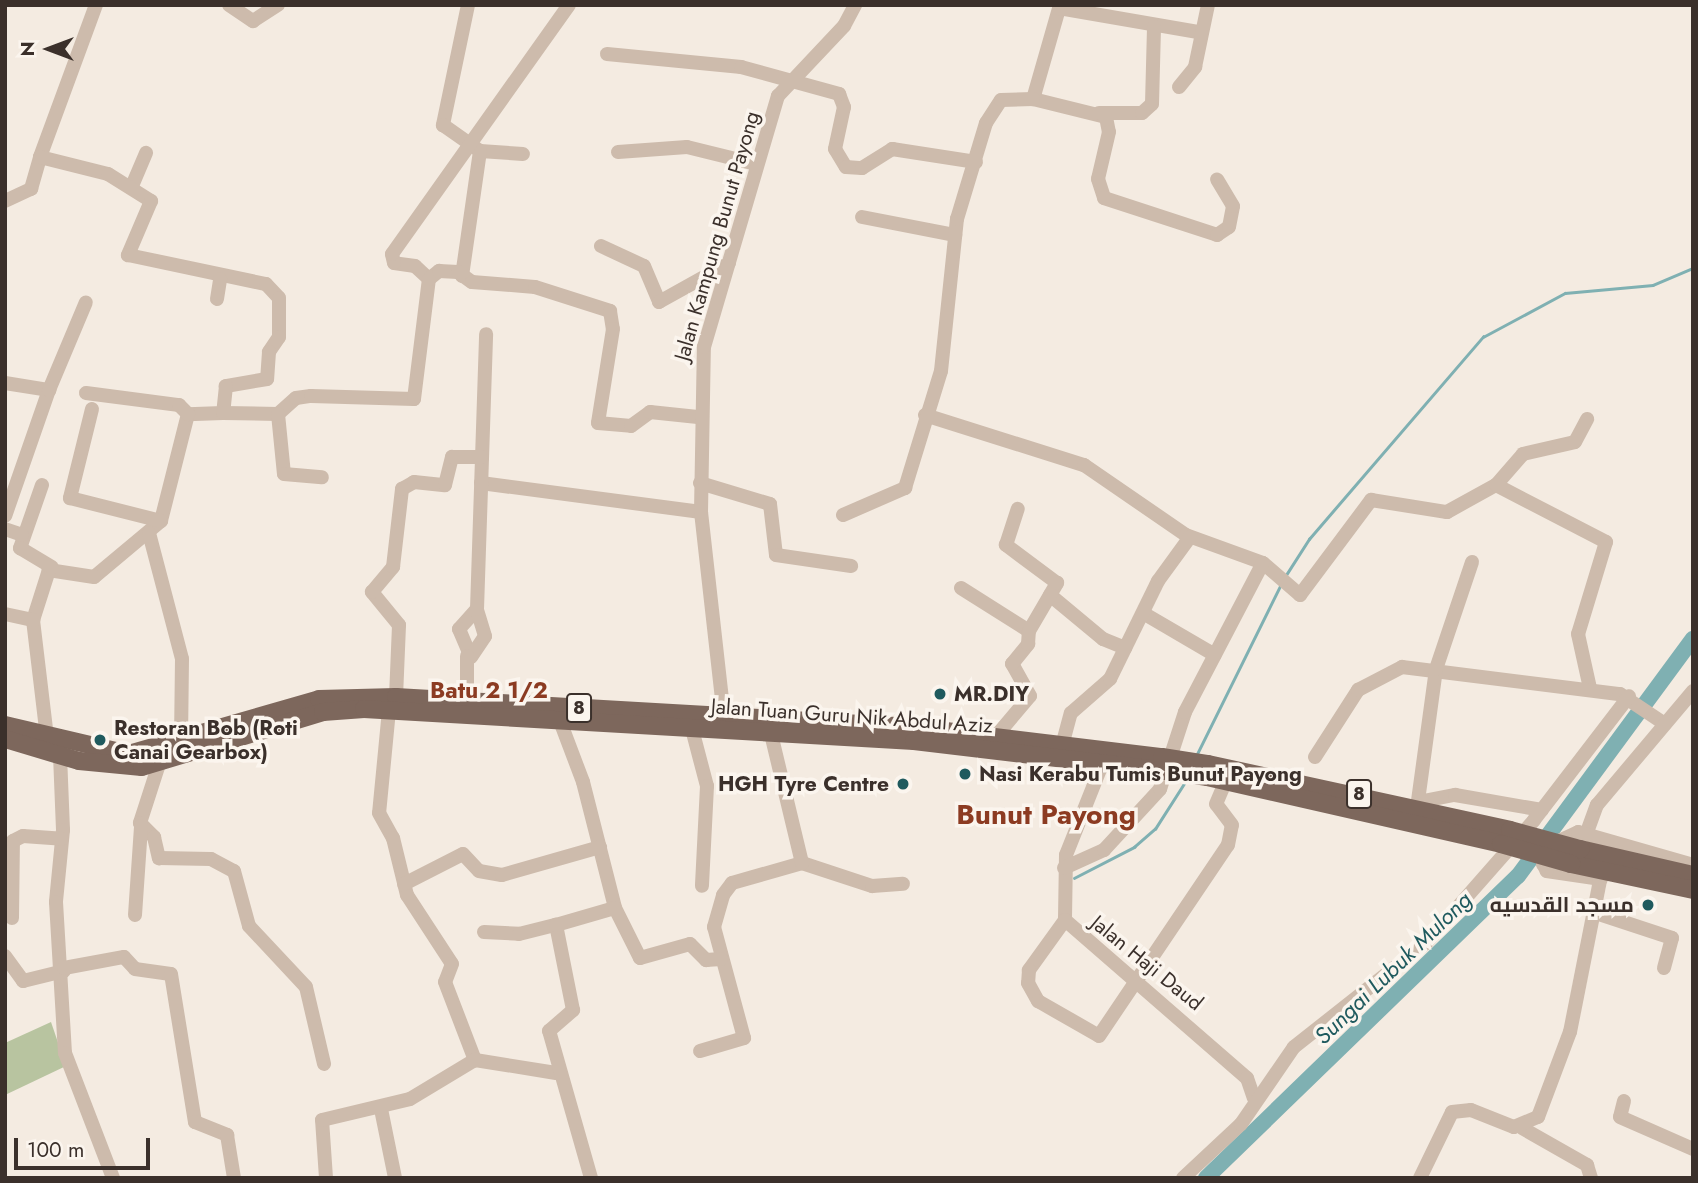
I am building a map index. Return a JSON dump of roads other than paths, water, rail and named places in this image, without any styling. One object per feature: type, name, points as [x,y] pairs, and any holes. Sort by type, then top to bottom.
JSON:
[{"type":"main road","name":"Jalan Tuan Guru Nik Abdul Aziz","points":[[5,725],[47,737],[129,754],[181,743],[319,699],[393,703],[560,721],[905,741],[1103,762],[1160,764]]},
{"type":"main road","name":"Jalan Tuan Guru Nik Abdul Aziz","points":[[5,739],[60,755],[123,768],[159,765],[323,712],[393,703],[467,701],[998,734],[1063,742],[1160,764],[1418,805],[1505,837],[1575,857],[1693,875]]},
{"type":"main road","points":[[891,726],[905,741]]},
{"type":"main road","name":"Jalan Tuan Guru Nik Abdul Aziz","points":[[1207,771],[1226,780],[1505,837]]},
{"type":"main road","name":"Jalan Tuan Guru Nik Abdul Aziz","points":[[1575,857],[1602,875],[1693,891]]},
{"type":"street","points":[[5,201],[31,189],[40,157],[96,5]]},
{"type":"street","points":[[229,5],[253,21],[278,5]]},
{"type":"street","points":[[468,5],[443,116],[447,132],[476,148],[523,153]]},
{"type":"street","points":[[429,279],[415,266],[394,263],[392,254],[476,148],[569,5]]},
{"type":"street","name":"Jalan Kampung Bunut Payong","points":[[724,717],[701,512],[698,417],[704,348],[778,96],[792,77],[844,26],[855,5]]},
{"type":"street","points":[[1179,87],[1195,66],[1198,32],[1208,5]]},
{"type":"street","points":[[1034,99],[1060,7],[1154,27],[1198,32]]},
{"type":"street","points":[[843,515],[905,488],[925,415],[941,371],[955,235],[996,104],[1034,99],[1099,113],[1142,113],[1152,104],[1154,27]]},
{"type":"street","points":[[607,54],[792,77],[843,100],[835,149],[846,167],[862,168],[892,149],[976,162]]},
{"type":"street","points":[[1099,113],[1109,132],[1099,190],[1110,204],[1225,233],[1233,206],[1217,179]]},
{"type":"street","points":[[462,276],[476,148]]},
{"type":"street","points":[[618,152],[687,148],[756,164]]},
{"type":"street","points":[[132,186],[146,153]]},
{"type":"street","points":[[40,157],[132,186],[149,196],[152,208],[128,255],[220,279],[274,286],[279,299],[279,337],[269,352],[267,379],[226,386],[223,414]]},
{"type":"street","points":[[862,217],[955,235]]},
{"type":"street","points":[[601,246],[644,266],[659,302],[729,263]]},
{"type":"street","points":[[86,393],[179,405],[188,414],[278,414],[296,398],[311,396],[414,399],[429,279],[439,271],[462,276],[472,282],[535,287],[610,311],[613,330],[597,423],[631,426],[650,412],[698,417]]},
{"type":"street","points":[[217,299],[220,279]]},
{"type":"street","points":[[5,516],[49,390],[86,302]]},
{"type":"street","points":[[467,656],[476,656],[484,645],[477,609],[485,334]]},
{"type":"street","points":[[5,383],[49,390]]},
{"type":"street","points":[[92,409],[70,498],[161,521]]},
{"type":"street","points":[[42,485],[22,535],[23,554],[52,567],[94,577],[161,521],[188,414]]},
{"type":"street","points":[[278,414],[284,474],[322,477]]},
{"type":"street","points":[[925,415],[1052,450],[1099,473],[1190,537],[1263,563],[1300,595],[1371,500],[1445,512],[1496,485],[1523,454],[1575,442],[1587,419]]},
{"type":"street","points":[[475,1060],[444,982],[452,964],[404,884],[393,838],[379,813],[393,703],[399,625],[372,592],[393,567],[402,488],[414,482],[445,485],[452,457],[482,457]]},
{"type":"street","points":[[481,483],[701,512]]},
{"type":"street","points":[[700,483],[770,504],[776,555],[850,566]]},
{"type":"street","points":[[1496,485],[1606,542],[1578,634],[1590,688]]},
{"type":"street","points":[[998,734],[1030,696],[1011,668],[1028,644],[1029,631],[1056,579],[1006,545],[1018,509]]},
{"type":"street","points":[[5,528],[22,535]]},
{"type":"street","points":[[149,533],[182,659],[181,743]]},
{"type":"street","points":[[1063,742],[1071,713],[1089,692],[1105,685],[1143,612],[1190,537]]},
{"type":"street","points":[[1472,562],[1436,669],[1418,805],[1455,795],[1542,810]]},
{"type":"street","points":[[1063,868],[1104,850],[1160,789],[1179,747],[1182,720],[1263,563]]},
{"type":"street","points":[[47,737],[33,620],[52,567]]},
{"type":"street","points":[[961,588],[1029,631]]},
{"type":"street","points":[[1050,595],[1103,639],[1125,648]]},
{"type":"street","points":[[467,701],[467,656],[459,629],[477,609]]},
{"type":"street","points":[[1143,612],[1215,655]]},
{"type":"street","points":[[5,614],[33,620]]},
{"type":"street","points":[[1315,757],[1359,690],[1402,667],[1590,688],[1631,697],[1661,721]]},
{"type":"street","points":[[1587,832],[1597,805],[1661,721],[1693,691]]},
{"type":"street","points":[[1183,1178],[1241,1124],[1254,1098],[1294,1047],[1427,942],[1542,810],[1631,697]]},
{"type":"street","points":[[560,721],[600,847],[615,908],[640,958],[690,944],[706,960],[721,959]]},
{"type":"street","points":[[692,729],[707,786],[702,886]]},
{"type":"street","points":[[771,734],[802,863]]},
{"type":"street","points":[[60,755],[62,839],[56,902],[64,970],[67,1063],[113,1178]]},
{"type":"street","name":"Jalan Haji Daud","points":[[1103,762],[1063,868],[1065,920],[1137,979],[1247,1078],[1254,1098]]},
{"type":"street","points":[[135,915],[141,826],[159,765]]},
{"type":"street","points":[[1065,920],[1029,970],[1038,1000],[1099,1036],[1228,845],[1232,825],[1216,804],[1226,780]]},
{"type":"street","points":[[141,826],[154,837],[159,858],[211,859],[233,872],[249,926],[306,987],[324,1064]]},
{"type":"street","points":[[1522,1128],[1538,1117],[1549,1095],[1596,913],[1602,875],[1543,868],[1561,840],[1587,832],[1693,865]]},
{"type":"street","points":[[12,918],[13,841],[23,836],[62,839]]},
{"type":"street","points":[[404,884],[463,854],[479,871],[502,875],[600,847]]},
{"type":"street","points":[[701,1051],[744,1038],[721,959],[716,911],[732,883],[802,863],[872,886],[903,884]]},
{"type":"street","points":[[484,932],[519,934],[615,908]]},
{"type":"street","points":[[1596,913],[1674,939],[1664,968]]},
{"type":"street","points":[[556,925],[573,1006],[572,1014],[549,1031],[556,1073],[591,1178]]},
{"type":"street","points":[[5,956],[23,981],[124,957],[135,969],[171,974],[195,1122],[227,1136],[234,1178]]},
{"type":"street","points":[[326,1178],[322,1120],[381,1109],[454,1077],[475,1060],[556,1073]]},
{"type":"street","points":[[1624,1101],[1620,1116],[1693,1149]]},
{"type":"street","points":[[381,1109],[395,1178]]},
{"type":"street","points":[[1420,1178],[1452,1112],[1471,1110],[1522,1128],[1587,1165],[1591,1178]]},
{"type":"waterway","points":[[1286,575],[1309,539],[1483,337],[1565,293],[1653,285],[1693,268]]},
{"type":"waterway","points":[[1197,754],[1281,584]]},
{"type":"waterway","name":"Sungai Lubuk Mulong","points":[[1206,1178],[1518,876],[1693,639]]},
{"type":"waterway","points":[[1074,878],[1134,847],[1155,829],[1185,782]]},
{"type":"place","name":"MR.DIY","points":[[940,694]]},
{"type":"place","name":"Restoran Bob (Roti Canai Gearbox)","points":[[100,740]]},
{"type":"place","name":"Nasi Kerabu Tumis Bunut Payong","points":[[965,774]]},
{"type":"place","name":"HGH Tyre Centre","points":[[903,784]]},
{"type":"place","name":"مسجد القدسيه","points":[[1648,905]]},
{"type":"district","name":"Batu 2 1/2","points":[[489,690]]},
{"type":"district","name":"Bunut Payong","points":[[1046,815]]}]
